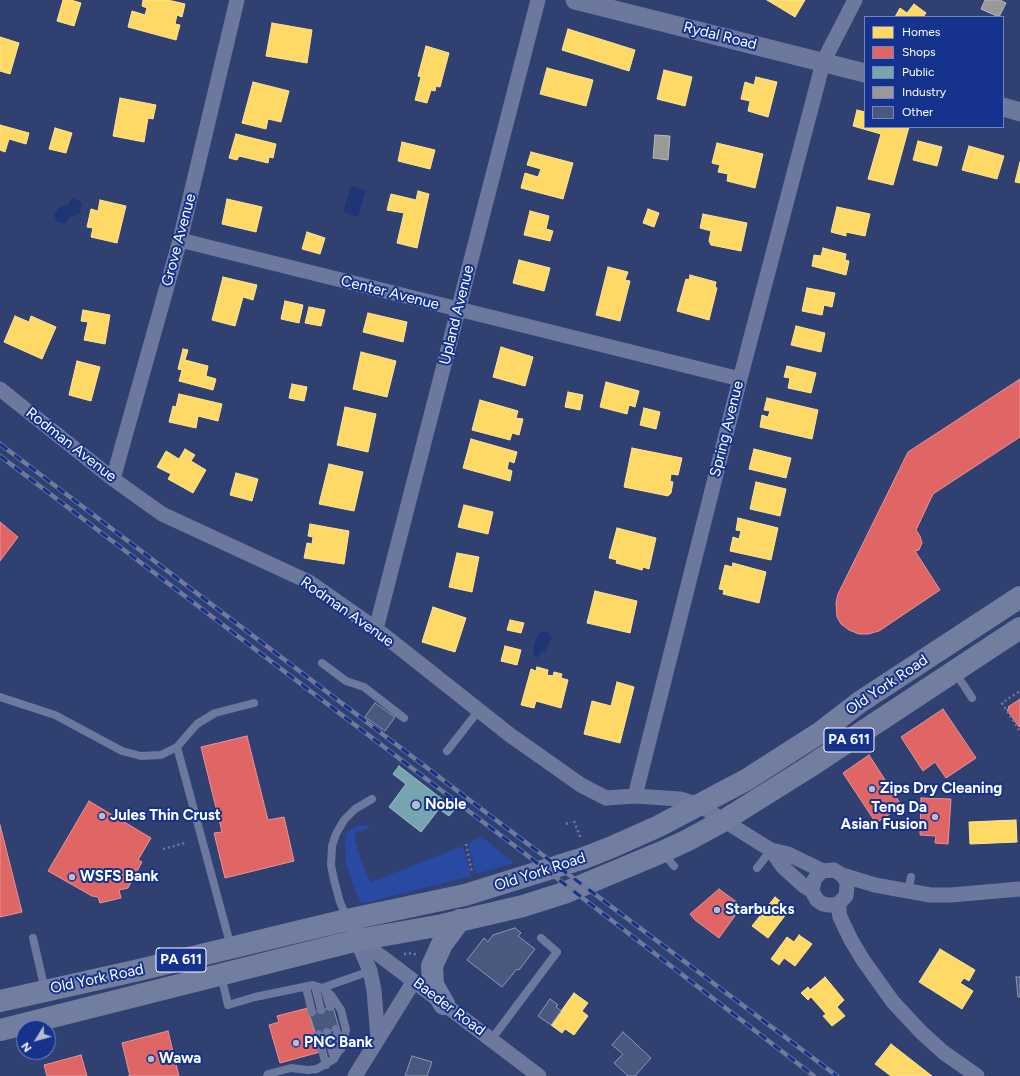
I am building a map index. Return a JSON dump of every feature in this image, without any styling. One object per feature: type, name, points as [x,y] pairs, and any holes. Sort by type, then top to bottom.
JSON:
[{"type":"highway","name":"Old York Road","points":[[0,1001],[139,970],[348,920],[478,892],[612,847],[699,806],[746,780],[805,743],[860,702],[1020,597]]},
{"type":"highway","name":"Old York Road","points":[[0,1030],[358,940],[522,906],[564,893],[630,866],[668,859],[686,841],[723,821],[876,726],[1020,628]]},
{"type":"highway","points":[[444,1004],[433,985],[432,966],[442,944],[460,920]]},
{"type":"street","name":"Grove Avenue","points":[[113,479],[180,240],[238,0]]},
{"type":"street","name":"Upland Avenue","points":[[376,629],[538,0]]},
{"type":"street","name":"Rydal Road","points":[[575,0],[864,73]]},
{"type":"street","name":"Spring Avenue","points":[[636,796],[740,379],[823,62],[855,0]]},
{"type":"street","points":[[1004,108],[1020,112]]},
{"type":"street","name":"Center Avenue","points":[[180,240],[740,379]]},
{"type":"street","name":"Rodman Avenue","points":[[0,389],[113,479],[162,514],[309,582],[376,629],[510,735],[581,785],[606,798],[636,796],[680,799],[699,806],[771,850]]},
{"type":"street","points":[[771,850],[788,854],[823,871]]},
{"type":"street","points":[[771,850],[784,868],[804,886],[812,891],[817,900],[822,904],[851,940]]},
{"type":"street","points":[[812,891],[814,880],[818,875],[823,871],[837,871],[845,886],[839,911],[840,917],[851,940],[867,965],[893,1002],[921,1032],[943,1052],[977,1076]]},
{"type":"street","points":[[845,886],[910,884],[930,895],[951,895],[1020,889]]},
{"type":"street","points":[[822,904],[831,905],[845,886]]},
{"type":"street","points":[[348,920],[358,940],[370,971],[374,990],[378,1040]]},
{"type":"street","name":"Baeder Road","points":[[358,940],[539,1076]]},
{"type":"street","points":[[355,1076],[414,981]]},
{"type":"lane","points":[[322,663],[346,681],[364,687],[404,718]]},
{"type":"lane","points":[[955,671],[972,698]]},
{"type":"lane","points":[[0,697],[55,715],[122,751],[141,756],[161,755],[177,747],[197,724],[215,713],[254,703]]},
{"type":"lane","points":[[447,751],[479,710]]},
{"type":"lane","points":[[177,747],[231,948]]},
{"type":"lane","points":[[348,920],[340,902],[334,880],[331,865],[332,846],[336,834],[344,820],[355,809],[372,799]]},
{"type":"lane","points":[[757,868],[771,850]]},
{"type":"lane","points":[[33,938],[46,990]]},
{"type":"lane","points":[[491,1040],[557,952],[541,938]]},
{"type":"lane","points":[[221,974],[228,1005],[255,997],[306,987],[321,988],[370,971]]},
{"type":"lane","points":[[306,987],[312,1012]]},
{"type":"lane","points":[[321,988],[330,1007]]},
{"type":"lane","points":[[321,988],[321,1010]]},
{"type":"lane","points":[[267,1076],[268,1074],[291,1068],[308,1070],[318,1069],[334,1060],[342,1046],[346,1030],[345,1022],[341,1010],[331,995],[321,988]]},
{"type":"lane","points":[[336,1029],[340,1049]]},
{"type":"lane","points":[[327,1032],[334,1060]]},
{"type":"lane","points":[[318,1034],[326,1065]]},
{"type":"path","points":[[1019,730],[1002,703],[1020,691]]},
{"type":"path","points":[[566,824],[573,821],[583,846]]},
{"type":"path","points":[[163,849],[185,843]]},
{"type":"path","points":[[466,844],[473,878]]},
{"type":"shaded area","points":[[351,186],[366,190],[358,217],[343,212]]},
{"type":"shaded area","points":[[72,197],[82,203],[80,213],[69,218],[65,224],[57,222],[54,215],[59,208],[68,205]]},
{"type":"shaded area","points":[[545,631],[550,634],[552,638],[548,644],[547,651],[540,653],[537,658],[533,655],[534,644],[538,634]]},
{"type":"shaded area","points":[[359,825],[372,826],[355,834],[355,842],[365,871],[371,882],[463,846],[471,876],[365,903],[360,902],[346,864],[345,839],[347,832]]},
{"type":"shaded area","points":[[481,836],[514,863],[476,874],[468,844]]},
{"type":"building: Homes","points":[[63,0],[71,0],[81,3],[74,26],[57,21]]},
{"type":"building: Homes","points":[[143,0],[168,0],[185,4],[182,17],[177,15],[175,24],[180,25],[176,40],[128,27],[132,11],[145,15],[147,8],[142,6]]},
{"type":"building: Homes","points":[[767,0],[805,0],[795,17]]},
{"type":"building: Homes","points":[[914,4],[926,13],[924,16],[896,16],[900,8],[907,13]]},
{"type":"building: Homes","points":[[272,23],[312,30],[307,63],[266,56]]},
{"type":"building: Homes","points":[[568,29],[635,50],[629,71],[562,50]]},
{"type":"building: Homes","points":[[0,37],[19,43],[10,74],[0,71]]},
{"type":"building: Homes","points":[[426,46],[449,53],[440,87],[436,86],[435,91],[431,90],[427,103],[415,100],[421,77],[418,76]]},
{"type":"building: Homes","points":[[547,68],[593,80],[586,106],[540,94]]},
{"type":"building: Homes","points":[[664,70],[692,77],[685,106],[657,99]]},
{"type":"building: Homes","points":[[756,77],[777,82],[768,117],[748,111],[750,101],[741,99],[745,82],[754,85]]},
{"type":"building: Homes","points":[[253,82],[289,91],[281,122],[268,119],[266,129],[242,123]]},
{"type":"building: Homes","points":[[120,98],[156,105],[153,119],[148,118],[144,142],[113,136]]},
{"type":"building: Homes","points":[[857,110],[864,112],[864,128],[909,128],[893,185],[868,179],[881,134],[853,126]]},
{"type":"building: Homes","points":[[0,125],[29,133],[26,144],[9,139],[5,152],[0,150]]},
{"type":"building: Homes","points":[[55,128],[72,133],[66,153],[49,149]]},
{"type":"building: Homes","points":[[236,134],[276,144],[273,158],[269,157],[268,163],[239,156],[237,160],[229,158]]},
{"type":"building: Homes","points":[[918,141],[942,147],[937,166],[913,160]]},
{"type":"building: Homes","points":[[402,142],[435,150],[430,169],[398,161]]},
{"type":"building: Homes","points":[[717,143],[763,154],[755,188],[727,181],[728,174],[718,172],[720,165],[712,163]]},
{"type":"building: Homes","points":[[969,146],[1004,156],[997,179],[962,170]]},
{"type":"building: Homes","points":[[531,152],[573,163],[563,199],[521,188],[525,173],[538,177],[541,169],[527,165]]},
{"type":"building: Homes","points":[[1020,162],[1020,183],[1015,182]]},
{"type":"building: Homes","points":[[418,191],[429,194],[417,248],[397,243],[404,213],[387,210],[391,194],[416,200]]},
{"type":"building: Homes","points":[[227,199],[262,207],[256,232],[222,224]]},
{"type":"building: Homes","points":[[100,200],[126,206],[117,243],[91,237],[93,228],[87,227],[91,209],[98,211]]},
{"type":"building: Homes","points":[[837,207],[870,214],[865,236],[846,232],[846,236],[831,232]]},
{"type":"building: Homes","points":[[648,209],[659,213],[654,227],[643,223]]},
{"type":"building: Homes","points":[[530,211],[549,216],[546,229],[553,231],[550,241],[524,235]]},
{"type":"building: Homes","points":[[703,214],[747,223],[741,251],[711,245],[709,241],[711,231],[700,228]]},
{"type":"building: Homes","points":[[307,232],[325,238],[320,254],[302,249]]},
{"type":"building: Homes","points":[[823,248],[846,254],[845,260],[849,261],[846,275],[812,266],[814,255],[821,256]]},
{"type":"building: Homes","points":[[519,260],[550,268],[544,291],[513,283]]},
{"type":"building: Homes","points":[[608,267],[628,272],[625,280],[630,281],[620,321],[596,315]]},
{"type":"building: Homes","points":[[690,275],[716,282],[715,287],[717,288],[709,320],[677,311],[686,279],[689,280]]},
{"type":"building: Homes","points":[[223,277],[257,285],[253,300],[243,297],[235,326],[212,320]]},
{"type":"building: Homes","points":[[807,288],[835,293],[832,307],[824,305],[822,315],[802,311]]},
{"type":"building: Homes","points":[[285,301],[303,305],[299,323],[281,319]]},
{"type":"building: Homes","points":[[309,307],[325,310],[321,326],[305,323]]},
{"type":"building: Homes","points":[[83,310],[110,315],[105,344],[84,340],[88,322],[81,321]]},
{"type":"building: Homes","points":[[368,313],[407,322],[403,342],[363,332]]},
{"type":"building: Homes","points":[[15,316],[29,322],[31,316],[56,327],[42,359],[4,342]]},
{"type":"building: Homes","points":[[796,326],[825,333],[821,352],[791,345]]},
{"type":"building: Homes","points":[[501,347],[533,357],[525,386],[493,377]]},
{"type":"building: Homes","points":[[183,349],[188,350],[185,360],[208,366],[206,376],[216,379],[213,390],[179,381],[182,370],[178,369]]},
{"type":"building: Homes","points":[[361,352],[396,361],[387,397],[353,389]]},
{"type":"building: Homes","points":[[77,361],[100,367],[91,401],[69,395]]},
{"type":"building: Homes","points":[[787,366],[816,373],[811,393],[788,388],[790,378],[784,377]]},
{"type":"building: Homes","points":[[606,382],[639,391],[635,407],[629,405],[627,414],[600,407]]},
{"type":"building: Homes","points":[[292,384],[307,387],[304,401],[289,398]]},
{"type":"building: Homes","points":[[568,392],[583,395],[580,410],[565,407]]},
{"type":"building: Homes","points":[[179,394],[222,404],[218,421],[198,416],[196,428],[169,422],[173,406],[176,407]]},
{"type":"building: Homes","points":[[767,398],[818,410],[812,439],[760,427],[762,415],[768,417],[770,411],[764,410]]},
{"type":"building: Homes","points":[[480,400],[518,411],[516,418],[523,419],[519,435],[512,433],[510,440],[472,430]]},
{"type":"building: Homes","points":[[345,407],[376,414],[368,452],[337,445]]},
{"type":"building: Homes","points":[[644,408],[660,412],[656,429],[640,425]]},
{"type":"building: Homes","points":[[471,439],[517,452],[514,463],[509,461],[507,469],[512,471],[510,481],[463,468]]},
{"type":"building: Homes","points":[[632,448],[682,458],[678,475],[671,474],[670,481],[673,482],[671,493],[668,496],[624,487]]},
{"type":"building: Homes","points":[[185,449],[195,455],[191,461],[206,470],[193,493],[168,479],[171,474],[157,467],[166,451],[179,459]]},
{"type":"building: Homes","points":[[754,449],[791,458],[786,478],[749,469]]},
{"type":"building: Homes","points":[[329,464],[363,472],[354,511],[319,504]]},
{"type":"building: Homes","points":[[236,473],[258,479],[252,501],[230,495]]},
{"type":"building: Homes","points":[[756,482],[786,489],[780,516],[750,509]]},
{"type":"building: Homes","points":[[464,505],[493,512],[488,534],[458,527]]},
{"type":"building: Homes","points":[[738,518],[778,528],[771,560],[730,551],[733,537],[739,539],[741,531],[736,530]]},
{"type":"building: Homes","points":[[310,524],[349,531],[344,564],[304,558],[307,543],[312,544],[313,537],[308,536]]},
{"type":"building: Homes","points":[[617,528],[656,538],[649,569],[643,567],[642,570],[616,563],[617,560],[609,558]]},
{"type":"building: Homes","points":[[457,553],[479,557],[472,592],[449,587]]},
{"type":"building: Homes","points":[[733,563],[766,572],[759,603],[723,594],[724,590],[719,589],[725,565],[732,567]]},
{"type":"building: Homes","points":[[595,591],[637,601],[630,633],[587,623]]},
{"type":"building: Homes","points":[[433,607],[466,618],[455,652],[422,642]]},
{"type":"building: Homes","points":[[510,620],[524,623],[521,633],[507,630]]},
{"type":"building: Homes","points":[[505,646],[521,650],[517,665],[501,661]]},
{"type":"building: Homes","points":[[537,667],[548,670],[547,675],[553,676],[554,672],[562,674],[561,678],[568,680],[561,708],[536,701],[534,708],[521,705],[531,669],[536,671]]},
{"type":"building: Homes","points":[[617,682],[634,687],[620,743],[584,734],[592,701],[611,706]]},
{"type":"building: Homes","points":[[1016,820],[1017,842],[970,844],[969,822]]},
{"type":"building: Homes","points":[[775,897],[790,909],[768,938],[752,926]]},
{"type":"building: Homes","points":[[799,935],[812,944],[795,966],[784,958],[779,965],[771,959],[787,937],[794,942]]},
{"type":"building: Homes","points":[[940,949],[975,970],[969,981],[964,978],[960,983],[973,991],[962,1009],[919,982]]},
{"type":"building: Homes","points":[[825,977],[844,1000],[837,1007],[845,1016],[832,1026],[823,1016],[826,1014],[811,997],[808,1000],[801,993],[808,987],[810,990]]},
{"type":"building: Homes","points":[[574,993],[588,1003],[582,1011],[588,1016],[574,1035],[565,1029],[562,1033],[551,1025]]},
{"type":"building: Homes","points":[[891,1044],[932,1076],[891,1076],[875,1064]]},
{"type":"building: Shops","points":[[1020,379],[1020,437],[933,494],[916,530],[922,543],[919,550],[915,551],[940,590],[879,631],[868,634],[859,634],[849,630],[841,624],[837,617],[836,603],[838,594],[908,452]]},
{"type":"building: Shops","points":[[0,522],[18,537],[0,561]]},
{"type":"building: Shops","points":[[1020,699],[1019,727],[1007,710],[1009,708],[1008,707]]},
{"type":"building: Shops","points":[[943,709],[976,758],[946,778],[935,762],[923,771],[901,737]]},
{"type":"building: Shops","points":[[247,736],[268,820],[284,817],[294,861],[225,878],[214,833],[222,832],[201,747]]},
{"type":"building: Shops","name":"Zips Dry Cleaning","points":[[869,755],[902,806],[876,823],[843,773]]},
{"type":"building: Shops","name":"Teng Da Asian Fusion","points":[[921,798],[951,799],[948,844],[935,843],[936,836],[920,835]]},
{"type":"building: Shops","points":[[89,801],[151,838],[138,860],[142,862],[128,888],[119,890],[121,898],[100,903],[98,897],[92,896],[48,871]]},
{"type":"building: Shops","points":[[0,825],[22,912],[0,917]]},
{"type":"building: Shops","name":"Starbucks","points":[[719,889],[742,906],[719,938],[695,920],[690,914]]},
{"type":"building: Shops","name":"PNC Bank","points":[[308,1008],[320,1052],[280,1063],[269,1025],[279,1022],[277,1016]]},
{"type":"building: Shops","name":"Wawa","points":[[168,1031],[179,1076],[130,1076],[122,1043]]},
{"type":"building: Shops","points":[[81,1055],[87,1076],[47,1076],[44,1065]]},
{"type":"building: Public","points":[[399,766],[455,809],[449,816],[439,809],[421,832],[389,807],[406,784],[393,774]]},
{"type":"building: Industry","points":[[985,0],[1000,0],[1006,3],[1000,16],[981,9]]},
{"type":"building: Industry","points":[[655,135],[670,136],[668,160],[653,158]]},
{"type":"building: Other","points":[[375,703],[395,717],[385,731],[365,717]]},
{"type":"building: Other","points":[[515,928],[521,933],[518,936],[535,949],[519,970],[517,969],[502,987],[467,960],[484,938],[488,942],[493,935]]},
{"type":"building: Other","points":[[1016,977],[1020,977],[1020,997],[1018,997]]},
{"type":"building: Other","points":[[550,999],[558,1005],[556,1007],[561,1011],[551,1025],[538,1016]]},
{"type":"building: Other","points":[[333,1007],[339,1028],[316,1035],[309,1013]]},
{"type":"building: Other","points":[[623,1032],[651,1058],[635,1076],[628,1076],[614,1063],[623,1054],[612,1045]]},
{"type":"building: Other","points":[[412,1056],[432,1062],[427,1076],[405,1076]]},
{"type":"railway","points":[[0,444],[480,808],[837,1076]]},
{"type":"railway","points":[[0,456],[524,853],[814,1076]]},
{"type":"place","name":"Zips Dry Cleaning","points":[[872,789]]},
{"type":"place","name":"Noble","points":[[416,805]]},
{"type":"place","name":"Jules Thin Crust","points":[[102,816]]},
{"type":"place","name":"Teng Da Asian Fusion","points":[[935,817]]},
{"type":"place","name":"WSFS Bank","points":[[72,877]]},
{"type":"place","name":"Starbucks","points":[[717,910]]},
{"type":"place","name":"PNC Bank","points":[[296,1043]]},
{"type":"place","name":"Wawa","points":[[151,1059]]}]
